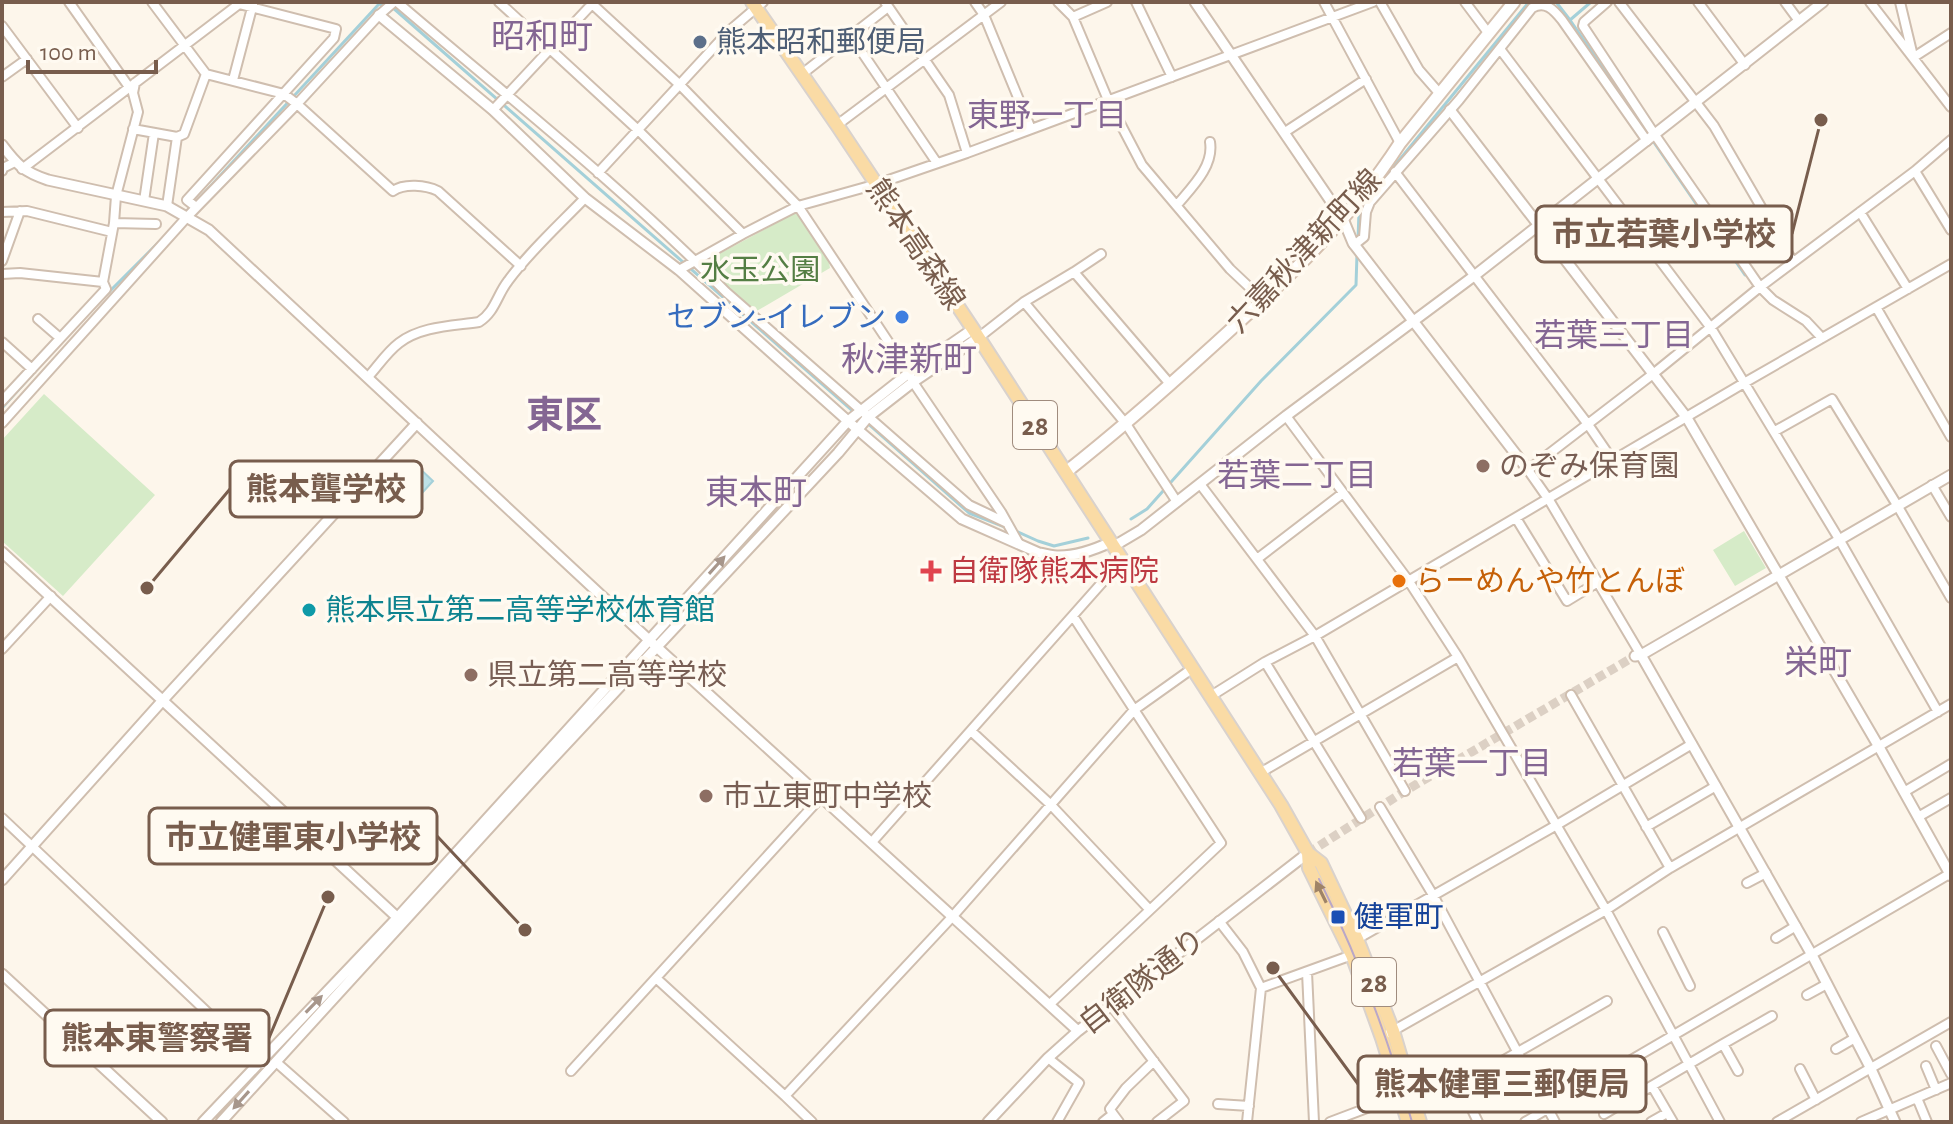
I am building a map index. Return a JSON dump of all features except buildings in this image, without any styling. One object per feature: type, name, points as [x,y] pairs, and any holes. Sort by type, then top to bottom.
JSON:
[{"type":"main road","name":"六嘉秋津新町線","points":[[1066,472],[1126,424],[1264,301],[1343,219],[1400,143],[1444,102],[1514,2]]},
{"type":"main road","name":"熊本高森線","points":[[757,4],[1123,559],[1281,805],[1308,853],[1321,863],[1357,939],[1406,1093],[1419,1116]]},
{"type":"main road","name":"熊本高森線","points":[[1308,853],[1309,868],[1388,1034]]},
{"type":"main road","name":"熊本高森線","points":[[1406,1093],[1408,1122]]},
{"type":"street","points":[[2,401],[106,289],[103,282],[116,196],[138,112],[132,85],[69,2]]},
{"type":"street","points":[[152,2],[206,74],[284,94],[393,191],[399,186],[438,191],[521,266]]},
{"type":"street","points":[[2,423],[196,207],[379,15],[396,2],[500,103],[585,198],[726,292],[962,519],[1017,540],[1039,553],[1060,556],[1099,548],[1141,530],[1286,416],[1540,225],[1823,2]]},
{"type":"street","points":[[499,2],[638,130],[743,234]]},
{"type":"street","points":[[975,2],[984,15],[1031,129]]},
{"type":"street","points":[[837,125],[1001,2]]},
{"type":"street","points":[[1058,2],[1073,17],[1108,100],[1142,165],[1230,269],[1264,301]]},
{"type":"street","points":[[1073,17],[1107,2]]},
{"type":"street","points":[[1136,2],[1172,77]]},
{"type":"street","points":[[1195,2],[1343,219],[1354,245],[1549,500],[1796,926],[1871,1069],[1895,1122]]},
{"type":"street","points":[[1324,2],[1400,143]]},
{"type":"street","points":[[688,265],[798,206],[877,184],[967,153],[1373,2]]},
{"type":"street","points":[[1380,2],[1419,70],[1687,418],[1951,874],[1525,1122]]},
{"type":"street","points":[[1465,2],[1489,34]]},
{"type":"street","points":[[1607,2],[1583,26],[1651,138]]},
{"type":"street","points":[[1619,2],[1714,126],[1793,262]]},
{"type":"street","points":[[1698,2],[1745,65]]},
{"type":"street","points":[[1785,2],[1799,21]]},
{"type":"street","points":[[1870,2],[1951,107]]},
{"type":"street","points":[[1900,2],[1914,57]]},
{"type":"street","points":[[2,169],[18,165],[78,128],[238,3],[253,4],[336,29],[334,38],[187,200],[196,207]]},
{"type":"street","points":[[500,103],[592,3],[680,85],[798,206],[1017,540]]},
{"type":"street","points":[[1354,245],[1364,237],[1370,202],[1444,102],[1500,49],[1532,8],[1544,3],[1552,8],[1651,138],[1760,287],[1773,300],[1817,330],[1822,338]]},
{"type":"street","points":[[233,80],[253,4]]},
{"type":"street","points":[[598,173],[757,4]]},
{"type":"street","points":[[802,74],[887,4],[949,95],[967,153]]},
{"type":"street","points":[[379,15],[598,173],[688,265],[859,420],[969,505],[1007,523]]},
{"type":"street","points":[[2,26],[78,128]]},
{"type":"street","points":[[851,36],[937,163]]},
{"type":"street","points":[[1914,57],[1949,37]]},
{"type":"street","points":[[1500,49],[1711,328],[1839,539],[1938,712]]},
{"type":"street","points":[[2,77],[27,59]]},
{"type":"street","points":[[133,129],[177,137],[184,134],[206,74]]},
{"type":"street","points":[[1285,132],[1366,79]]},
{"type":"street","points":[[144,201],[154,133]]},
{"type":"street","points":[[167,206],[177,137]]},
{"type":"street","points":[[1528,470],[1951,140]]},
{"type":"street","points":[[1177,205],[1203,171],[1212,151],[1210,142]]},
{"type":"street","points":[[2,145],[18,165],[48,180],[167,206],[209,230],[653,643],[1078,1031]]},
{"type":"street","points":[[1915,171],[1951,230]]},
{"type":"street","points":[[1395,172],[1613,461]]},
{"type":"street","points":[[368,377],[398,344],[415,334],[484,320],[494,308],[508,280],[585,198]]},
{"type":"street","points":[[2,261],[20,211]]},
{"type":"street","points":[[2,212],[27,211],[113,228],[156,224]]},
{"type":"street","points":[[1860,212],[1908,289]]},
{"type":"street","points":[[221,1122],[400,920],[859,420],[911,377],[1101,254]]},
{"type":"street","points":[[1211,696],[1951,264]]},
{"type":"street","points":[[1074,272],[1170,384]]},
{"type":"street","points":[[2,274],[20,273],[103,282]]},
{"type":"street","points":[[1024,302],[1126,424],[1177,502]]},
{"type":"street","points":[[1876,307],[1951,437]]},
{"type":"street","points":[[38,319],[60,338]]},
{"type":"street","points":[[2,342],[32,369]]},
{"type":"street","points":[[11,391],[22,401]]},
{"type":"street","points":[[1775,431],[1832,399],[1951,598]]},
{"type":"street","points":[[1286,416],[1408,580],[1458,657],[1606,910],[1720,1122]]},
{"type":"street","points":[[2,880],[417,423]]},
{"type":"street","points":[[1638,655],[1951,475]]},
{"type":"street","points":[[1200,484],[1315,636],[1405,791]]},
{"type":"street","points":[[1932,485],[1951,517]]},
{"type":"street","points":[[1257,559],[1343,493]]},
{"type":"street","points":[[1516,518],[1567,601],[1598,582]]},
{"type":"street","points":[[2,552],[400,920]]},
{"type":"street","points":[[872,842],[1123,559]]},
{"type":"street","points":[[2,649],[51,596]]},
{"type":"street","points":[[1050,1004],[1221,843],[1073,616]]},
{"type":"street","points":[[1260,773],[1458,657]]},
{"type":"street","points":[[1265,662],[1361,818]]},
{"type":"street","points":[[785,1096],[953,916],[1134,710],[1193,668]]},
{"type":"street","points":[[1571,695],[1670,868]]},
{"type":"street","points":[[1388,1034],[1606,910],[1670,868],[1951,704]]},
{"type":"street","points":[[971,731],[1051,805],[1149,909]]},
{"type":"street","points":[[1261,988],[1352,955],[1357,939],[1692,744]]},
{"type":"street","points":[[1904,792],[1951,764]]},
{"type":"street","points":[[1646,827],[1716,786]]},
{"type":"street","points":[[571,1071],[822,796]]},
{"type":"street","points":[[1918,817],[1951,798]]},
{"type":"street","points":[[1380,807],[1433,895],[1555,1122]]},
{"type":"street","points":[[2,818],[259,1062],[273,1065],[344,1122]]},
{"type":"street","name":"自衛隊通り","points":[[988,1122],[1078,1031],[1308,853]]},
{"type":"street","points":[[1747,883],[1766,873]]},
{"type":"street","points":[[203,1122],[400,920]]},
{"type":"street","points":[[1219,921],[1243,952],[1261,988],[1247,1122]]},
{"type":"street","points":[[1776,938],[1796,926]]},
{"type":"street","points":[[1663,932],[1690,986]]},
{"type":"street","points":[[1307,972],[1314,1122]]},
{"type":"street","points":[[2,974],[162,1122]]},
{"type":"street","points":[[656,978],[812,1122]]},
{"type":"street","points":[[1807,995],[1827,984]]},
{"type":"street","points":[[1419,1116],[1460,1085],[1607,1001]]},
{"type":"street","points":[[1111,1005],[1184,1101],[1157,1122]]},
{"type":"street","points":[[1604,1114],[1772,1016]]},
{"type":"street","points":[[1777,1122],[1951,1022]]},
{"type":"street","points":[[1836,1049],[1855,1038]]},
{"type":"street","points":[[1723,1044],[1738,1071]]},
{"type":"street","points":[[1936,1046],[1951,1074]]},
{"type":"street","points":[[1048,1058],[1079,1083],[1057,1122]]},
{"type":"street","points":[[1103,1122],[1116,1118],[1110,1109],[1154,1061]]},
{"type":"street","points":[[1926,1066],[1936,1090]]},
{"type":"street","points":[[1800,1069],[1816,1100]]},
{"type":"street","points":[[1861,1122],[1951,1083]]},
{"type":"street","points":[[1460,1085],[1478,1122]]},
{"type":"street","points":[[1652,1086],[1673,1122]]},
{"type":"street","points":[[1330,1122],[1406,1093]]},
{"type":"street","points":[[1917,1098],[1927,1122]]},
{"type":"street","points":[[1218,1104],[1249,1106]]},
{"type":"street","points":[[1651,1122],[1667,1113]]},
{"type":"green space","name":"水玉公園","points":[[795,213],[830,268],[755,312],[704,265],[706,261]]},
{"type":"green space","points":[[44,394],[155,495],[63,596],[2,541],[2,440]]},
{"type":"green space","points":[[1744,531],[1766,568],[1735,586],[1713,550]]},
{"type":"water","points":[[417,466],[433,481],[411,505],[394,490]]},
{"type":"waterway","points":[[1358,239],[1359,212],[1364,203],[1529,2]]},
{"type":"waterway","points":[[1556,2],[1745,275]]},
{"type":"waterway","points":[[1570,20],[1591,2]]},
{"type":"waterway","points":[[194,204],[379,4],[392,7],[854,412]]},
{"type":"waterway","points":[[105,296],[170,231]]},
{"type":"waterway","points":[[1131,519],[1147,509],[1261,381],[1356,285],[1357,254]]},
{"type":"waterway","points":[[2,408],[40,366]]},
{"type":"waterway","points":[[866,422],[969,513],[1005,527]]},
{"type":"waterway","points":[[1016,531],[1054,546],[1088,538]]},
{"type":"tunnel","points":[[1308,853],[1405,791],[1635,656]]},
{"type":"tram line","points":[[1319,879],[1371,998],[1412,1122]]},
{"type":"place","name":"熊本昭和郵便局","points":[[700,42]]},
{"type":"place","name":"市立若葉小学校","points":[[1821,120]]},
{"type":"place","name":"セブン-イレブン","points":[[902,317]]},
{"type":"place","name":"のぞみ保育園","points":[[1483,466]]},
{"type":"place","name":"自衛隊熊本病院","points":[[931,571]]},
{"type":"place","name":"らーめんや竹とんぼ","points":[[1399,581]]},
{"type":"place","name":"熊本聾学校","points":[[147,588]]},
{"type":"place","name":"熊本県立第二高等学校体育館","points":[[309,610]]},
{"type":"place","name":"県立第二高等学校","points":[[471,675]]},
{"type":"place","name":"市立東町中学校","points":[[706,796]]},
{"type":"place","name":"熊本東警察署","points":[[328,897]]},
{"type":"place","name":"健軍町","points":[[1338,917]]},
{"type":"place","name":"市立健軍東小学校","points":[[525,930]]},
{"type":"place","name":"熊本健軍三郵便局","points":[[1273,968]]},
{"type":"district","name":"昭和町","points":[[542,36]]},
{"type":"district","name":"東野一丁目","points":[[1047,115]]},
{"type":"district","name":"若葉三丁目","points":[[1614,335]]},
{"type":"district","name":"秋津新町","points":[[909,359]]},
{"type":"district","name":"東区","points":[[564,415]]},
{"type":"district","name":"若葉二丁目","points":[[1297,475]]},
{"type":"district","name":"東本町","points":[[756,492]]},
{"type":"district","name":"栄町","points":[[1818,662]]},
{"type":"district","name":"若葉一丁目","points":[[1472,763]]}]
